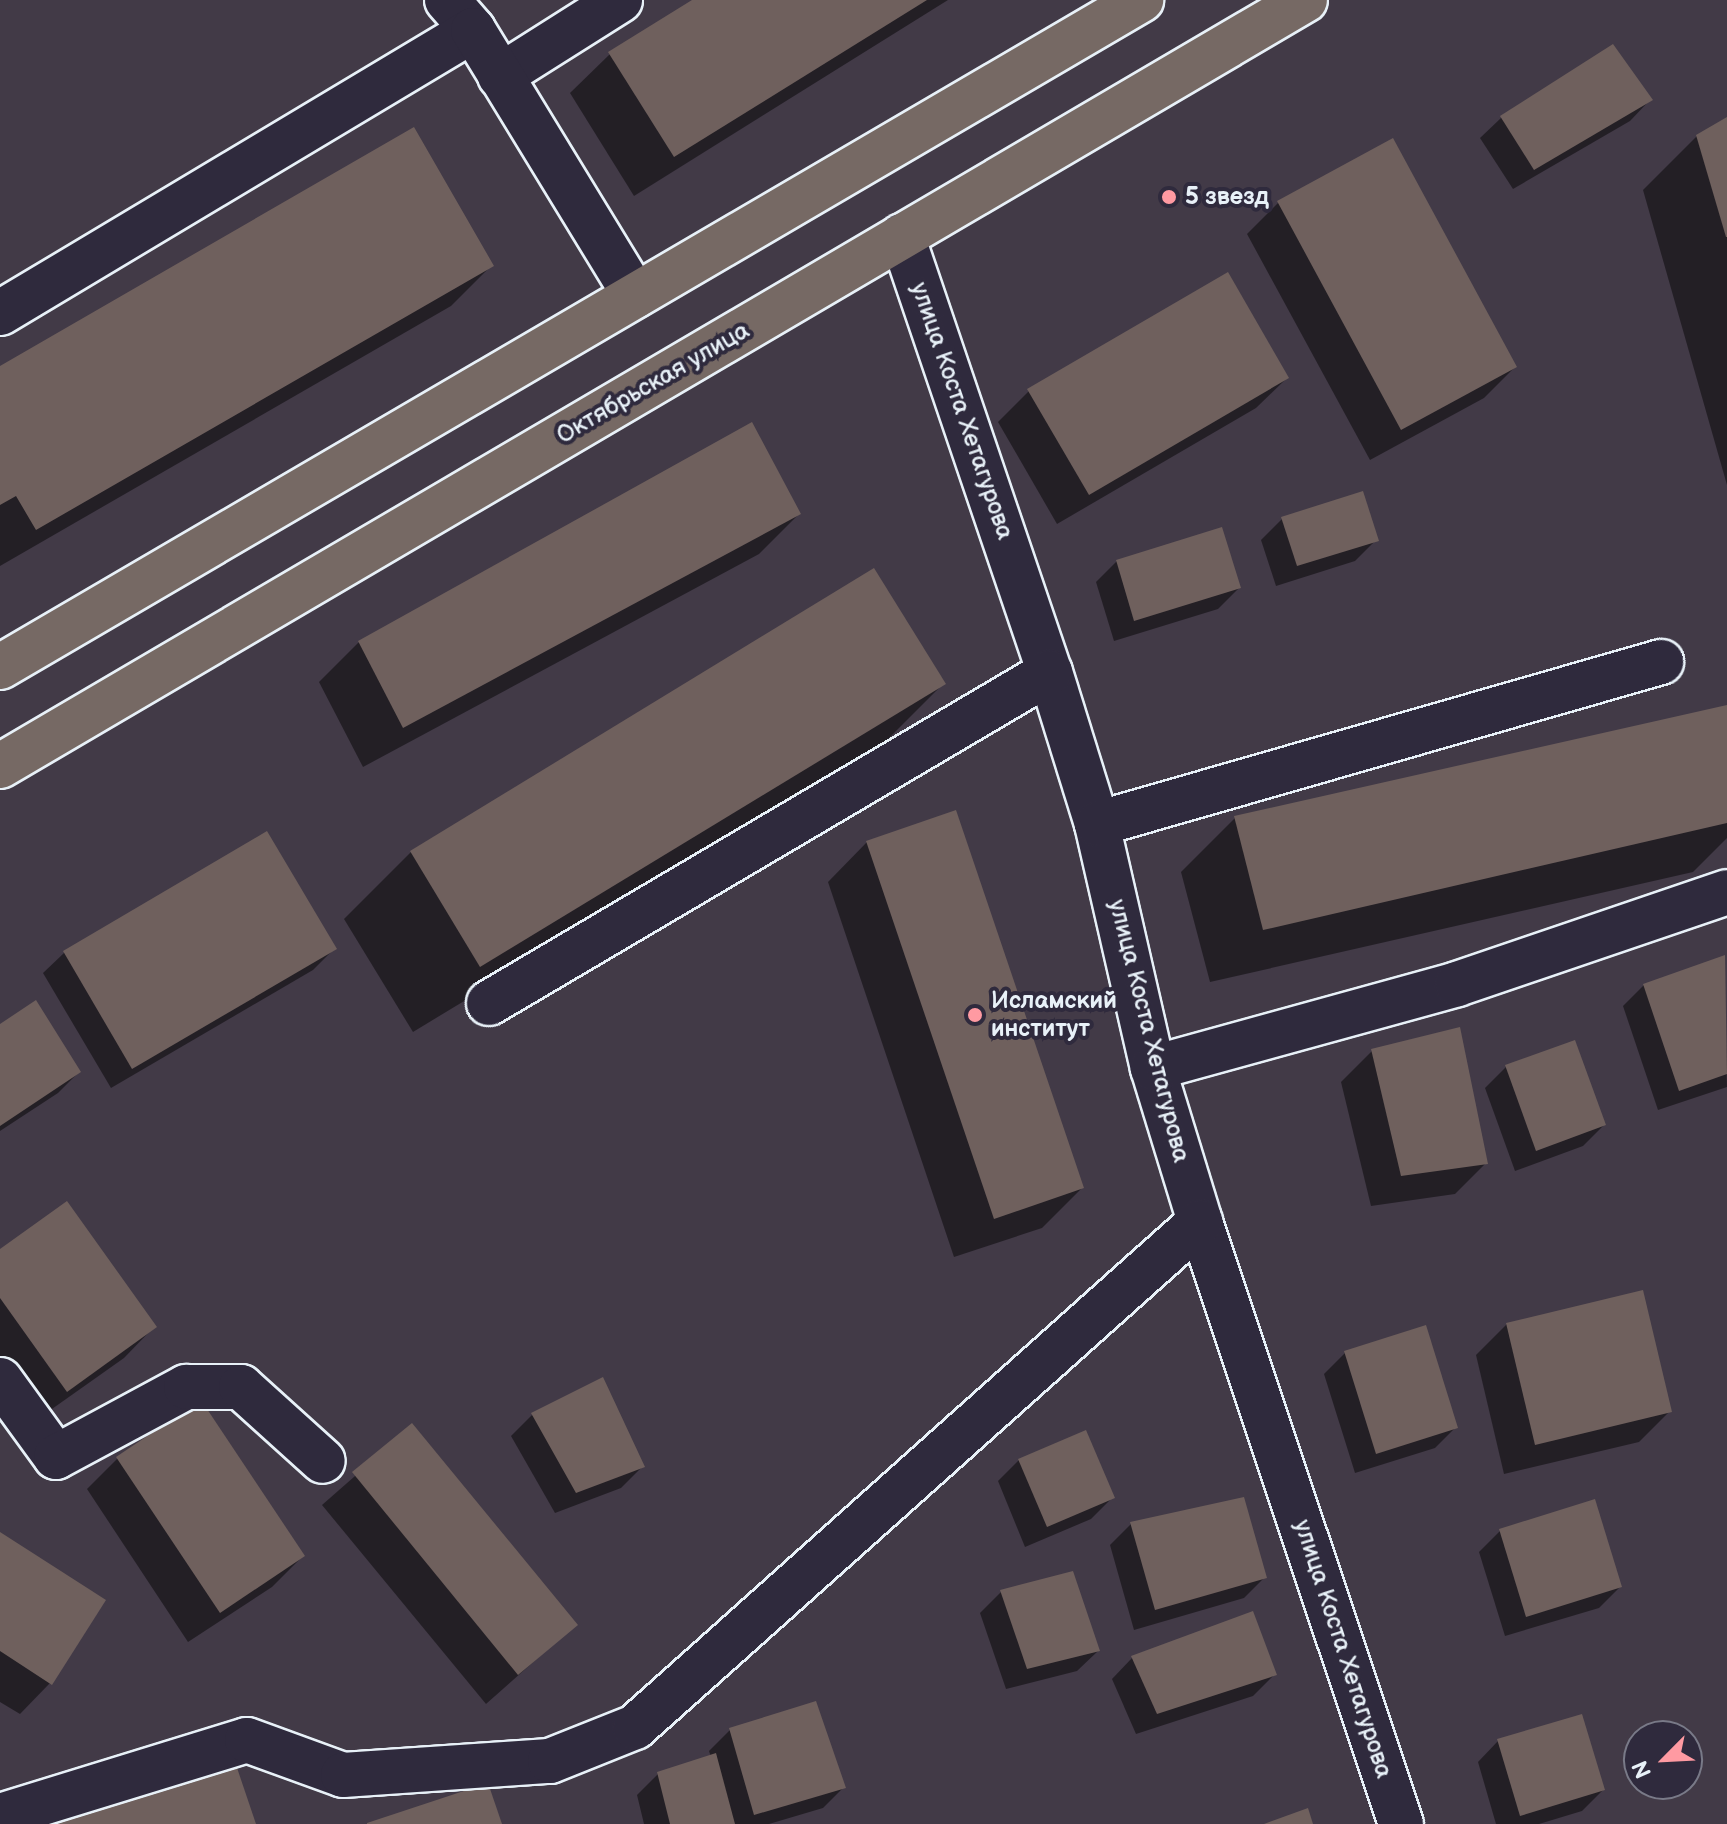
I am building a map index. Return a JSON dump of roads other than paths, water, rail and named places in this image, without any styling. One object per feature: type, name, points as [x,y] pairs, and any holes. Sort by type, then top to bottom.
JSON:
[{"type":"main road","points":[[0,667],[1141,0]]},
{"type":"main road","name":"Октябрьская улица","points":[[0,766],[1305,0]]},
{"type":"street","points":[[500,76],[620,0]]},
{"type":"street","points":[[0,313],[460,15],[635,295]]},
{"type":"street","name":"улица Коста Хетагурова","points":[[902,236],[1050,672],[1097,824],[1153,1068],[1200,1222],[1401,1824]]},
{"type":"street","points":[[1097,824],[1661,662]]},
{"type":"street","points":[[489,1003],[1050,672]]},
{"type":"street","points":[[1153,1068],[1457,984],[1727,892]]},
{"type":"street","points":[[0,1816],[247,1740],[343,1775],[550,1761],[635,1727],[1200,1222]]},
{"type":"street","points":[[0,1380],[56,1457],[186,1387],[241,1387],[323,1461]]},
{"type":"place","name":"5 звезд","points":[[1169,197]]},
{"type":"place","name":"Исламский институт","points":[[975,1015]]}]
